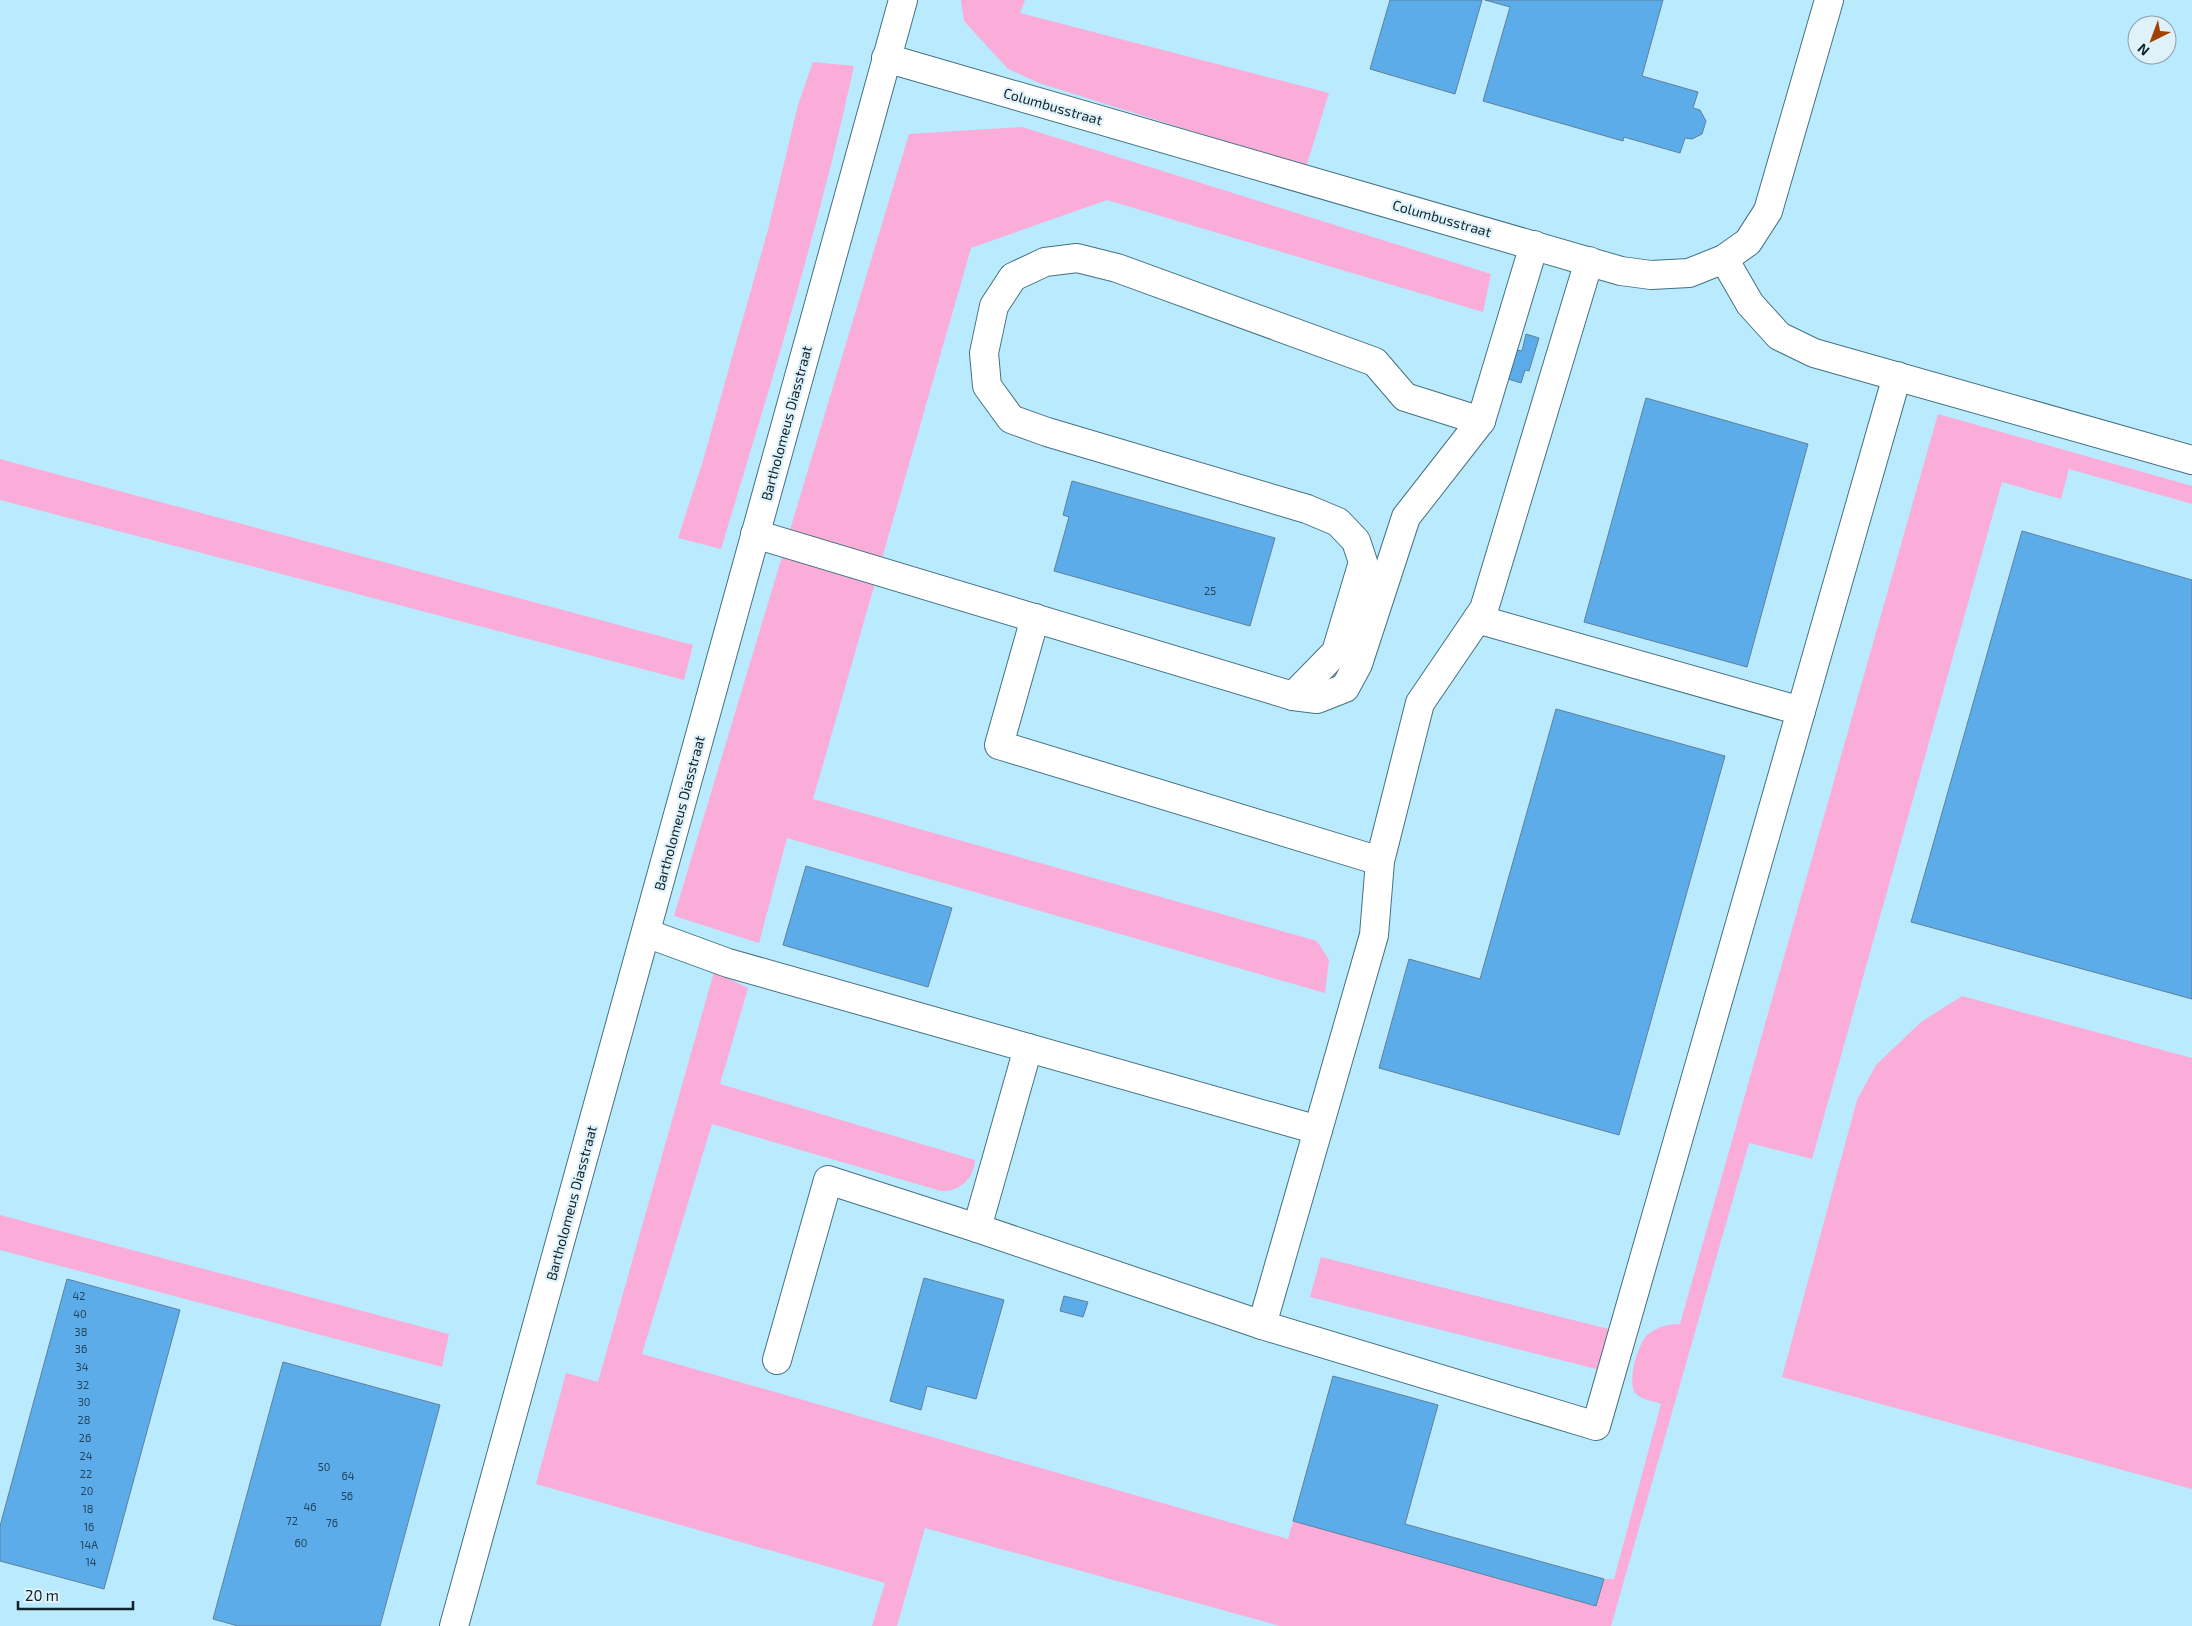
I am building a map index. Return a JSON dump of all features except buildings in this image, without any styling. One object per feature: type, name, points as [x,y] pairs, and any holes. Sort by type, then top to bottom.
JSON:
[{"type":"street","name":"Bartholomeus Diasstraat","points":[[454,1626],[903,0]]},
{"type":"street","name":"Columbusstraat","points":[[886,58],[1621,271],[1651,275],[1689,273],[1724,259],[1748,242],[1768,211],[1829,0]]},
{"type":"street","points":[[755,534],[1293,696],[1317,699],[1345,688],[1358,664],[1406,517],[1481,422],[1534,245]]},
{"type":"street","points":[[1293,696],[1336,652],[1363,562],[1356,541],[1338,522],[1307,509],[1011,419],[987,386],[984,353],[994,306],[1013,277],[1044,262],[1077,258],[1117,268],[1375,362],[1405,397],[1481,422]]},
{"type":"street","points":[[1724,259],[1750,304],[1779,336],[1814,353],[2192,460]]},
{"type":"street","points":[[1262,1324],[1374,935],[1380,861],[1420,704],[1484,610],[1590,261]]},
{"type":"street","points":[[777,1360],[828,1180],[1262,1324],[1596,1426],[1897,376]]},
{"type":"street","points":[[1035,618],[1000,745],[1380,861]]},
{"type":"street","points":[[1477,619],[1801,712]]},
{"type":"street","points":[[646,933],[728,963],[1318,1130]]},
{"type":"street","points":[[977,1228],[1028,1048]]},
{"type":"shaded area","points":[[961,0],[1025,0],[1020,13],[1329,93],[1306,167],[1039,83],[1008,69],[964,21]]},
{"type":"shaded area","points":[[813,62],[854,66],[809,248],[721,549],[678,538],[702,464],[769,226],[798,105]]},
{"type":"shaded area","points":[[1022,127],[1491,274],[1483,312],[1107,200],[971,248],[813,799],[1317,941],[1329,960],[1325,993],[787,838],[759,943],[674,916],[909,134]]},
{"type":"shaded area","points":[[1938,414],[2192,486],[2192,504],[2069,469],[2061,499],[2002,482],[1812,1159],[1749,1143],[1611,1626],[1280,1626],[925,1528],[897,1626],[872,1626],[885,1583],[536,1484],[566,1373],[598,1382],[714,972],[748,988],[720,1084],[975,1160],[974,1167],[965,1183],[948,1191],[941,1191],[712,1124],[642,1354],[1288,1539],[1293,1521],[1596,1606],[1604,1579],[1614,1579],[1661,1404],[1641,1398],[1636,1394],[1632,1382],[1634,1364],[1647,1335],[1663,1326],[1680,1324]]},
{"type":"shaded area","points":[[0,459],[693,645],[684,680],[0,500]]},
{"type":"shaded area","points":[[1962,996],[2192,1058],[2192,1489],[1782,1377],[1857,1100],[1876,1065],[1921,1022]]},
{"type":"shaded area","points":[[0,1215],[449,1334],[442,1367],[0,1250]]},
{"type":"shaded area","points":[[1321,1257],[1617,1331],[1604,1371],[1310,1297]]}]
